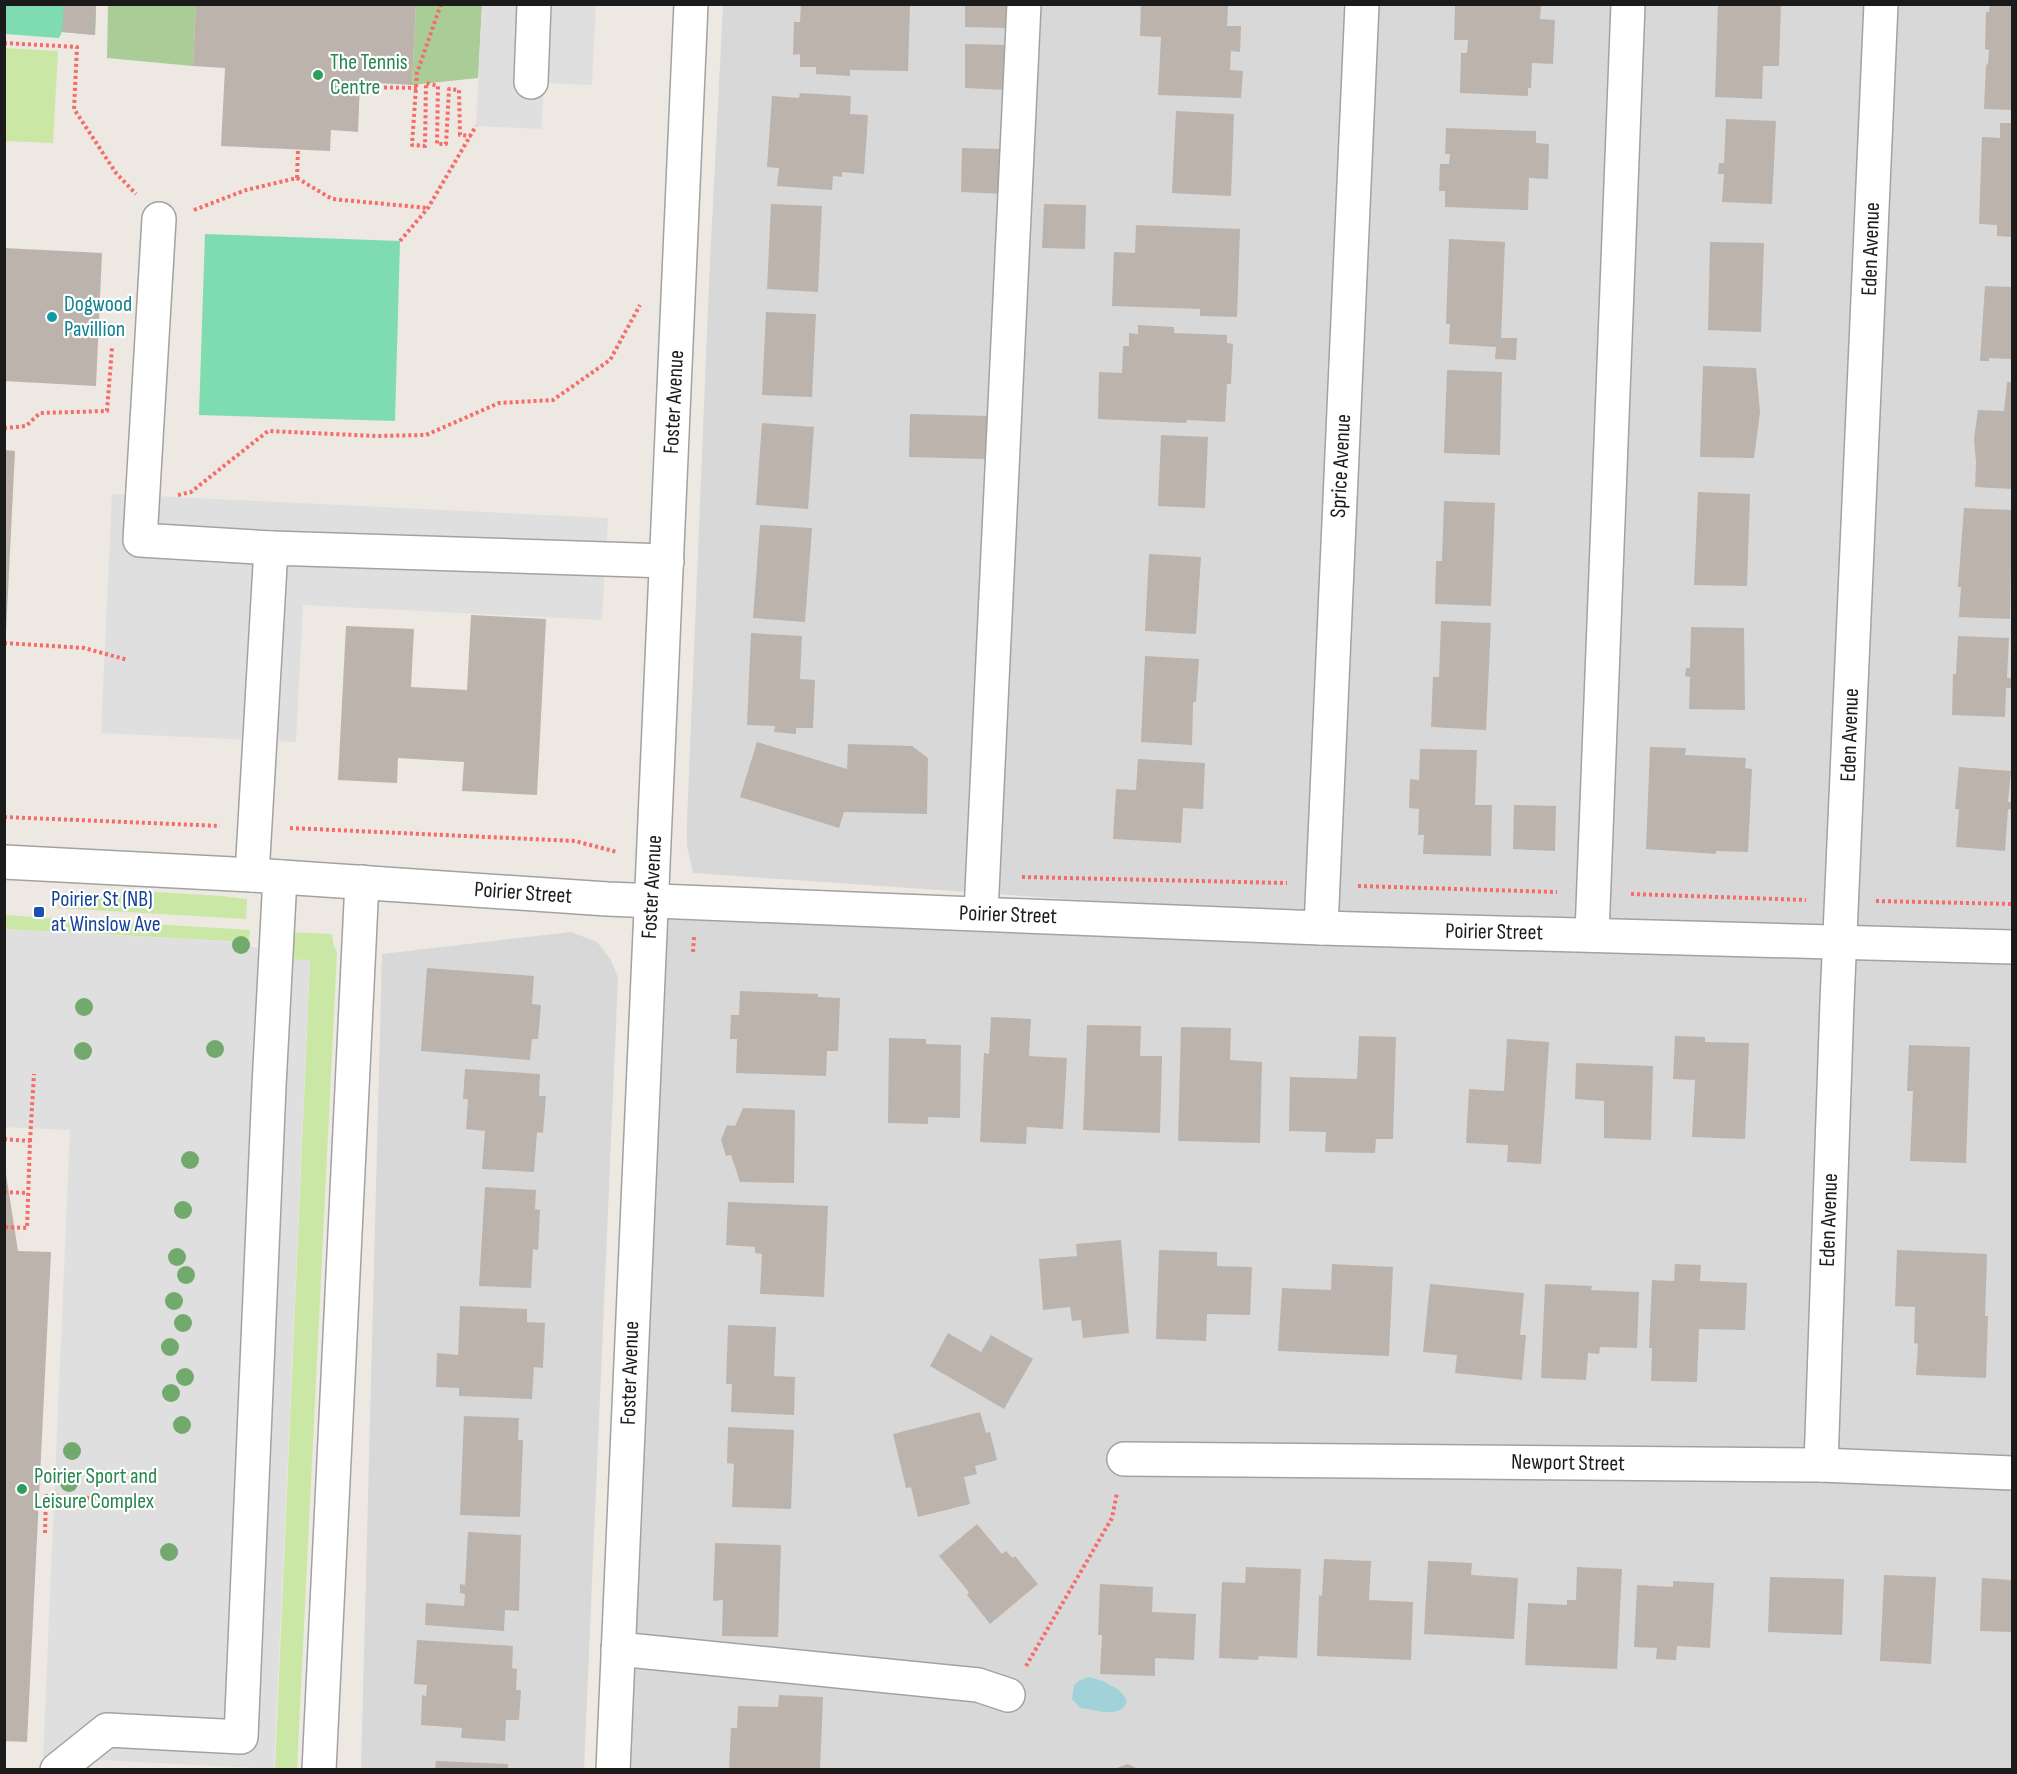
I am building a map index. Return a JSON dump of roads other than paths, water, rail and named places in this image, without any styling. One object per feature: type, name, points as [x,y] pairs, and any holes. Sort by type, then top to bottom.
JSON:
[{"type":"street","points":[[531,82],[534,4]]},
{"type":"street","name":"Foster Avenue","points":[[612,1770],[691,4]]},
{"type":"street","points":[[981,913],[1024,4]]},
{"type":"street","name":"Sprice Avenue","points":[[1321,928],[1362,4]]},
{"type":"street","points":[[1592,934],[1628,4]]},
{"type":"street","name":"Eden Avenue","points":[[1821,1465],[1840,943],[1881,4]]},
{"type":"street","points":[[159,219],[140,540],[271,548],[667,561]]},
{"type":"street","points":[[57,1770],[107,1730],[241,1737],[268,1086],[266,876],[271,548]]},
{"type":"street","name":"Poirier Street","points":[[4,862],[266,876],[607,899],[1321,928],[2013,947]]},
{"type":"street","points":[[319,1770],[362,882]]},
{"type":"street","name":"Newport Street","points":[[1124,1459],[1821,1465],[2013,1473]]},
{"type":"street","points":[[618,1649],[978,1685],[1008,1695]]},
{"type":"water","points":[[1089,1677],[1117,1689],[1127,1702],[1118,1711],[1113,1712],[1080,1708],[1072,1699],[1074,1685]]},
{"type":"place","name":"The Tennis Centre","points":[[318,75]]},
{"type":"place","name":"Dogwood Pavillion","points":[[52,317]]},
{"type":"place","name":"Poirier St (NB) at Winslow Ave","points":[[39,912]]},
{"type":"place","name":"Poirier Sport and Leisure Complex","points":[[22,1489]]}]
